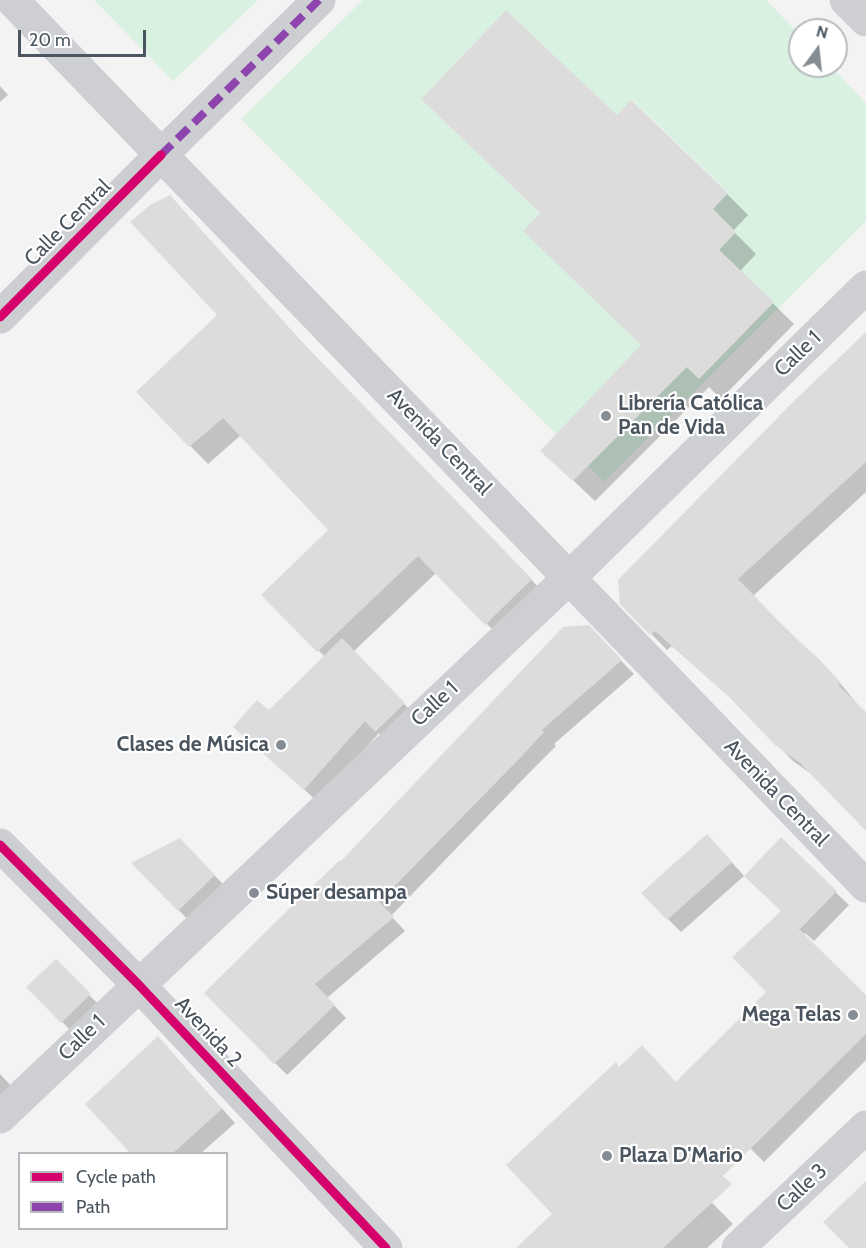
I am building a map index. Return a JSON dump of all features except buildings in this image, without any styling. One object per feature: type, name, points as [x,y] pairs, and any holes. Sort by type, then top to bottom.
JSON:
[{"type":"main road","name":"Avenida Central","points":[[12,0],[866,886]]},
{"type":"main road","points":[[846,0],[866,20]]},
{"type":"main road","name":"Calle 1","points":[[0,1117],[570,577],[866,287]]},
{"type":"main road","name":"Calle 3","points":[[738,1248],[866,1127]]},
{"type":"street","name":"Calle Central","points":[[0,317],[319,0]]},
{"type":"street","name":"Avenida 2","points":[[0,845],[138,984],[386,1248]]},
{"type":"green space","points":[[94,0],[258,0],[173,81]]},
{"type":"green space","points":[[363,0],[766,0],[788,23],[788,78],[842,78],[866,103],[866,221],[604,482],[241,119]],"holes":[[[506,10],[617,115],[632,100],[728,192],[713,209],[736,232],[719,250],[773,302],[699,379],[610,294],[523,231],[540,213],[421,99]]]},
{"type":"marked path","points":[[161,155],[319,0]]},
{"type":"cycle path","points":[[0,317],[161,155]]},
{"type":"cycle path","points":[[0,845],[138,984],[386,1248]]},
{"type":"place","name":"Librería Católica Pan de Vida","points":[[606,416]]},
{"type":"place","name":"Clases de Música","points":[[281,745]]},
{"type":"place","name":"Súper desampa","points":[[254,893]]},
{"type":"place","name":"Mega Telas","points":[[853,1015]]},
{"type":"place","name":"Plaza D'Mario","points":[[607,1156]]}]
